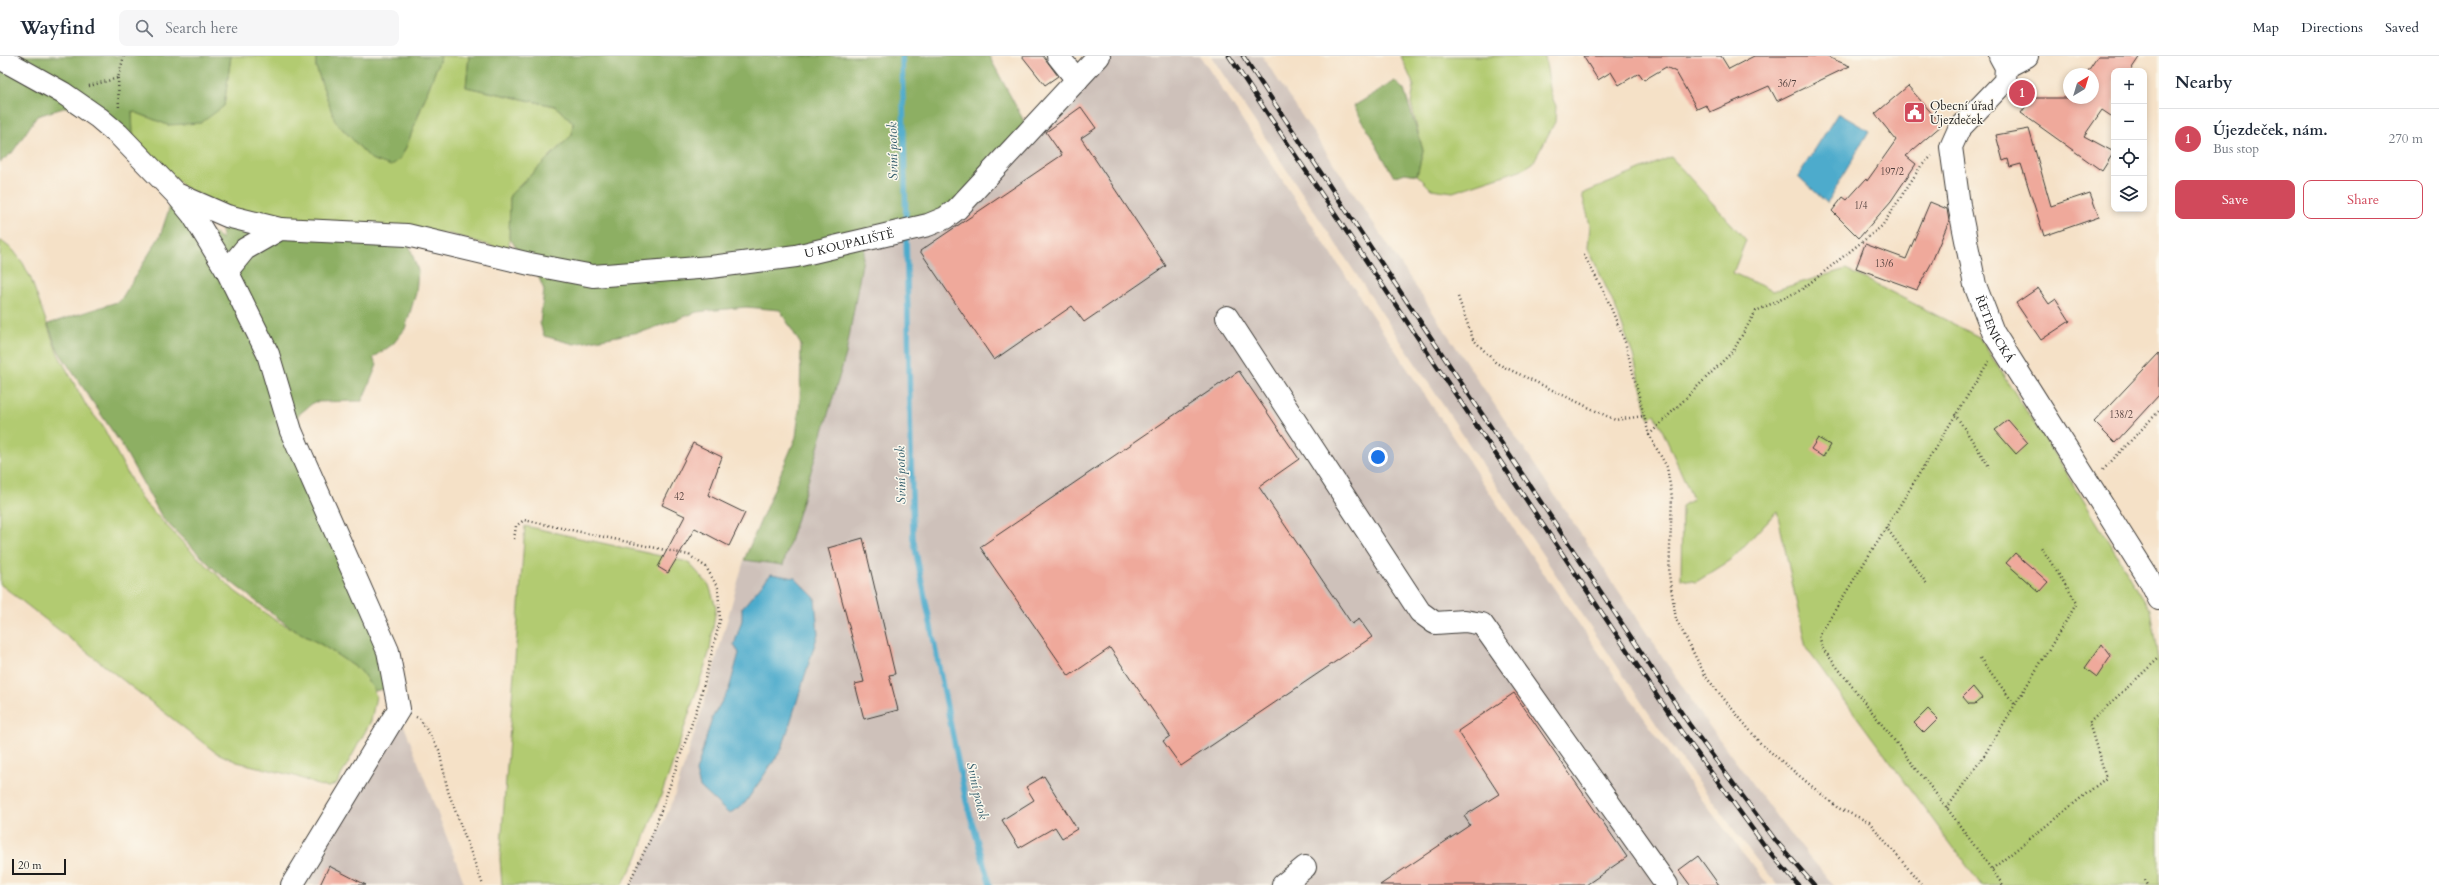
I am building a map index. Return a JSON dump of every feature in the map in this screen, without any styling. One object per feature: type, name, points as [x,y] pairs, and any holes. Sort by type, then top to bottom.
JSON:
[{"type":"street","points":[[1058,56],[1077,80]]},
{"type":"street","name":"U KOUPALIŠTĚ","points":[[176,194],[227,216],[280,229],[407,235],[530,264],[593,276],[711,267],[796,256],[881,237],[928,225],[945,218],[957,209],[1099,56]]},
{"type":"street","points":[[1951,153],[1952,141],[1959,129],[2005,81],[2003,62],[2027,56]]},
{"type":"street","points":[[0,58],[64,93],[119,135],[176,194],[193,215],[227,271],[268,354],[291,431],[388,651],[399,709],[292,885]]},
{"type":"street","name":"ŘETENICKÁ","points":[[1951,153],[1975,285],[1988,323],[2090,484],[2159,599]]},
{"type":"street","points":[[227,271],[245,249],[280,229]]},
{"type":"street","points":[[1227,317],[1420,612],[1435,623],[1465,621],[1482,624],[1666,885]]},
{"type":"street","points":[[1283,885],[1305,867]]},
{"type":"path","points":[[64,93],[118,78],[124,56]]},
{"type":"path","points":[[1649,435],[1733,351],[1756,311],[1800,290],[1882,226],[1925,161],[1933,155],[1951,153]]},
{"type":"path","points":[[1584,255],[1606,296],[1625,342],[1649,435],[1667,467],[1672,497],[1669,575],[1676,619],[1706,677],[1761,744],[1838,808],[1869,822],[1922,885]]},
{"type":"path","points":[[1458,297],[1473,339],[1496,363],[1615,420],[1644,416]]},
{"type":"path","points":[[2003,348],[1985,365],[1819,636],[1823,649],[1947,808],[2003,885]]},
{"type":"path","points":[[2090,484],[2159,411]]},
{"type":"path","points":[[1954,414],[1990,468]]},
{"type":"path","points":[[514,539],[516,526],[524,520],[689,555],[706,567],[718,588],[720,620],[699,703],[652,836],[628,885]]},
{"type":"path","points":[[1886,526],[1927,584]]},
{"type":"path","points":[[1947,808],[1985,754],[2077,603],[2042,547]]},
{"type":"path","points":[[1980,658],[2015,705]]},
{"type":"path","points":[[1992,869],[2106,778],[2090,723],[2159,658]]},
{"type":"path","points":[[399,709],[420,719],[439,750],[448,791],[483,885]]},
{"type":"path","points":[[2145,880],[2148,885]]},
{"type":"shaded area","points":[[1112,56],[1200,56],[1529,552],[1692,787],[1768,885],[631,885],[661,828],[673,800],[702,710],[744,560],[783,565],[846,354],[865,247],[1022,152]]},
{"type":"shaded area","points":[[1211,56],[1262,56],[1702,716],[1788,832],[1834,885],[1778,885],[1755,858],[1667,740]]},
{"type":"shaded area","points":[[402,720],[465,885],[301,885]]},
{"type":"green space","points":[[0,56],[231,56],[224,106],[201,123],[168,125],[132,111],[133,137],[67,107],[37,116],[12,153],[0,162]]},
{"type":"green space","points":[[231,56],[316,56],[316,67],[335,121],[371,159],[400,159],[407,145],[441,56],[469,56],[466,87],[555,106],[573,122],[572,135],[510,195],[509,251],[450,234],[316,223],[236,211],[185,188],[133,137],[132,111],[168,125],[224,106]]},
{"type":"green space","points":[[316,56],[441,56],[407,145],[400,159],[391,166],[371,159],[335,121],[316,67]]},
{"type":"green space","points":[[469,56],[989,56],[1026,125],[991,156],[973,203],[865,247],[846,354],[783,565],[744,560],[796,437],[800,403],[801,345],[780,310],[746,307],[697,312],[645,331],[574,344],[544,336],[540,323],[544,290],[537,273],[509,238],[510,195],[572,135],[573,122],[555,106],[466,87]]},
{"type":"green space","points":[[1401,56],[1545,56],[1551,95],[1556,106],[1555,122],[1533,163],[1523,169],[1453,192],[1431,189],[1417,175],[1423,151],[1411,104],[1414,86]]},
{"type":"green space","points":[[1395,81],[1404,90],[1423,150],[1417,175],[1405,173],[1394,177],[1354,106]]},
{"type":"green space","points":[[1671,157],[1746,240],[1733,273],[1773,291],[1846,269],[1979,337],[2079,493],[2150,610],[2159,664],[2159,885],[1981,885],[1806,648],[1777,511],[1731,560],[1696,582],[1681,579],[1682,506],[1693,499],[1655,414],[1649,419],[1633,355],[1616,309],[1588,248],[1590,225],[1582,194]]},
{"type":"green space","points":[[171,203],[222,239],[222,222],[408,241],[418,271],[416,293],[405,329],[393,344],[373,358],[377,365],[362,401],[314,402],[297,416],[382,655],[388,688],[375,691],[360,670],[322,645],[291,628],[214,569],[163,519],[121,444],[57,349],[48,324],[120,301],[160,236]]},
{"type":"green space","points":[[0,240],[13,250],[23,263],[31,279],[57,352],[87,407],[102,425],[141,499],[189,549],[236,592],[275,620],[322,645],[360,670],[370,681],[376,696],[371,721],[337,783],[329,787],[318,785],[295,776],[237,762],[215,752],[0,584]]},
{"type":"green space","points":[[525,526],[688,562],[709,585],[716,607],[710,650],[668,777],[637,858],[622,885],[502,885],[500,859]]},
{"type":"water","points":[[1838,113],[1869,131],[1827,203],[1798,176]]},
{"type":"water","points":[[771,574],[795,578],[815,598],[818,634],[782,749],[745,803],[729,814],[700,787],[696,772],[712,718],[729,689],[739,653],[734,645],[742,620],[742,608]]},
{"type":"building","points":[[1022,56],[1043,56],[1058,76],[1045,85]]},
{"type":"building","points":[[1583,56],[1721,56],[1729,69],[1754,56],[1830,56],[1830,58],[1850,66],[1777,101],[1769,86],[1710,112],[1706,105],[1697,109],[1676,72],[1666,67],[1644,80],[1639,73],[1619,85],[1611,72],[1598,80]]},
{"type":"building","points":[[2098,56],[2140,56],[2132,68],[2111,68],[2111,116],[2102,110],[2084,136],[2111,150],[2111,157],[2102,171],[2021,113],[2032,98],[2063,98],[2063,104],[2099,104],[2099,68],[2090,68]]},
{"type":"building","points":[[1908,86],[1942,125],[1906,156],[1916,164],[1891,201],[1859,238],[1832,211],[1843,197],[1847,200],[1866,179],[1867,181],[1896,140],[1875,114]]},
{"type":"building","points":[[1081,107],[1096,128],[1081,138],[1166,266],[1084,322],[1072,306],[994,360],[920,251],[1062,155],[1046,132]]},
{"type":"building","points":[[2029,129],[2051,206],[2090,193],[2099,217],[2044,236],[2021,164],[2010,167],[2008,159],[2003,161],[1996,135]]},
{"type":"building","points":[[1930,202],[1947,209],[1949,221],[1931,264],[1917,290],[1856,268],[1865,244],[1906,259]]},
{"type":"building","points":[[2038,288],[2049,304],[2056,299],[2070,321],[2041,340],[2016,303]]},
{"type":"building","points":[[2159,353],[2159,395],[2115,443],[2094,422]]},
{"type":"building","points":[[1239,371],[1299,459],[1259,487],[1352,624],[1359,619],[1372,637],[1181,766],[1163,741],[1170,736],[1110,648],[1069,676],[980,547]]},
{"type":"building","points":[[2008,420],[2028,443],[2016,454],[1995,430]]},
{"type":"building","points":[[1818,438],[1830,445],[1823,457],[1811,449]]},
{"type":"building","points":[[693,443],[722,457],[708,495],[745,513],[729,546],[695,528],[668,573],[658,567],[685,516],[662,505]]},
{"type":"building","points":[[863,538],[895,674],[889,675],[898,710],[864,719],[855,684],[864,682],[828,548]]},
{"type":"building","points":[[2015,553],[2048,582],[2039,592],[2006,563]]},
{"type":"building","points":[[2102,644],[2111,656],[2097,677],[2085,668]]},
{"type":"building","points":[[1973,687],[1982,698],[1975,704],[1969,704],[1963,697]]},
{"type":"building","points":[[1514,693],[1627,857],[1586,885],[1380,885],[1470,825],[1464,816],[1499,794],[1458,731]]},
{"type":"building","points":[[1928,709],[1938,719],[1924,733],[1914,723]]},
{"type":"building","points":[[1044,776],[1077,829],[1062,838],[1055,827],[1019,848],[1002,820],[1034,800],[1026,787]]},
{"type":"building","points":[[1698,856],[1719,885],[1690,885],[1679,870]]},
{"type":"building","points":[[329,866],[366,885],[320,885]]},
{"type":"waterway","name":"Sviní potok","points":[[902,56],[906,226]]},
{"type":"waterway","name":"Sviní potok","points":[[906,234],[913,538],[966,801],[990,885]]},
{"type":"railway","points":[[1229,56],[1681,731],[1767,849],[1798,885]]},
{"type":"railway","points":[[1243,56],[1689,724],[1776,841],[1814,885]]},
{"type":"place","name":"Újezdeček, nám.","points":[[2022,93]]},
{"type":"place","name":"Obecní úřad Újezdeček","points":[[1915,113]]}]
